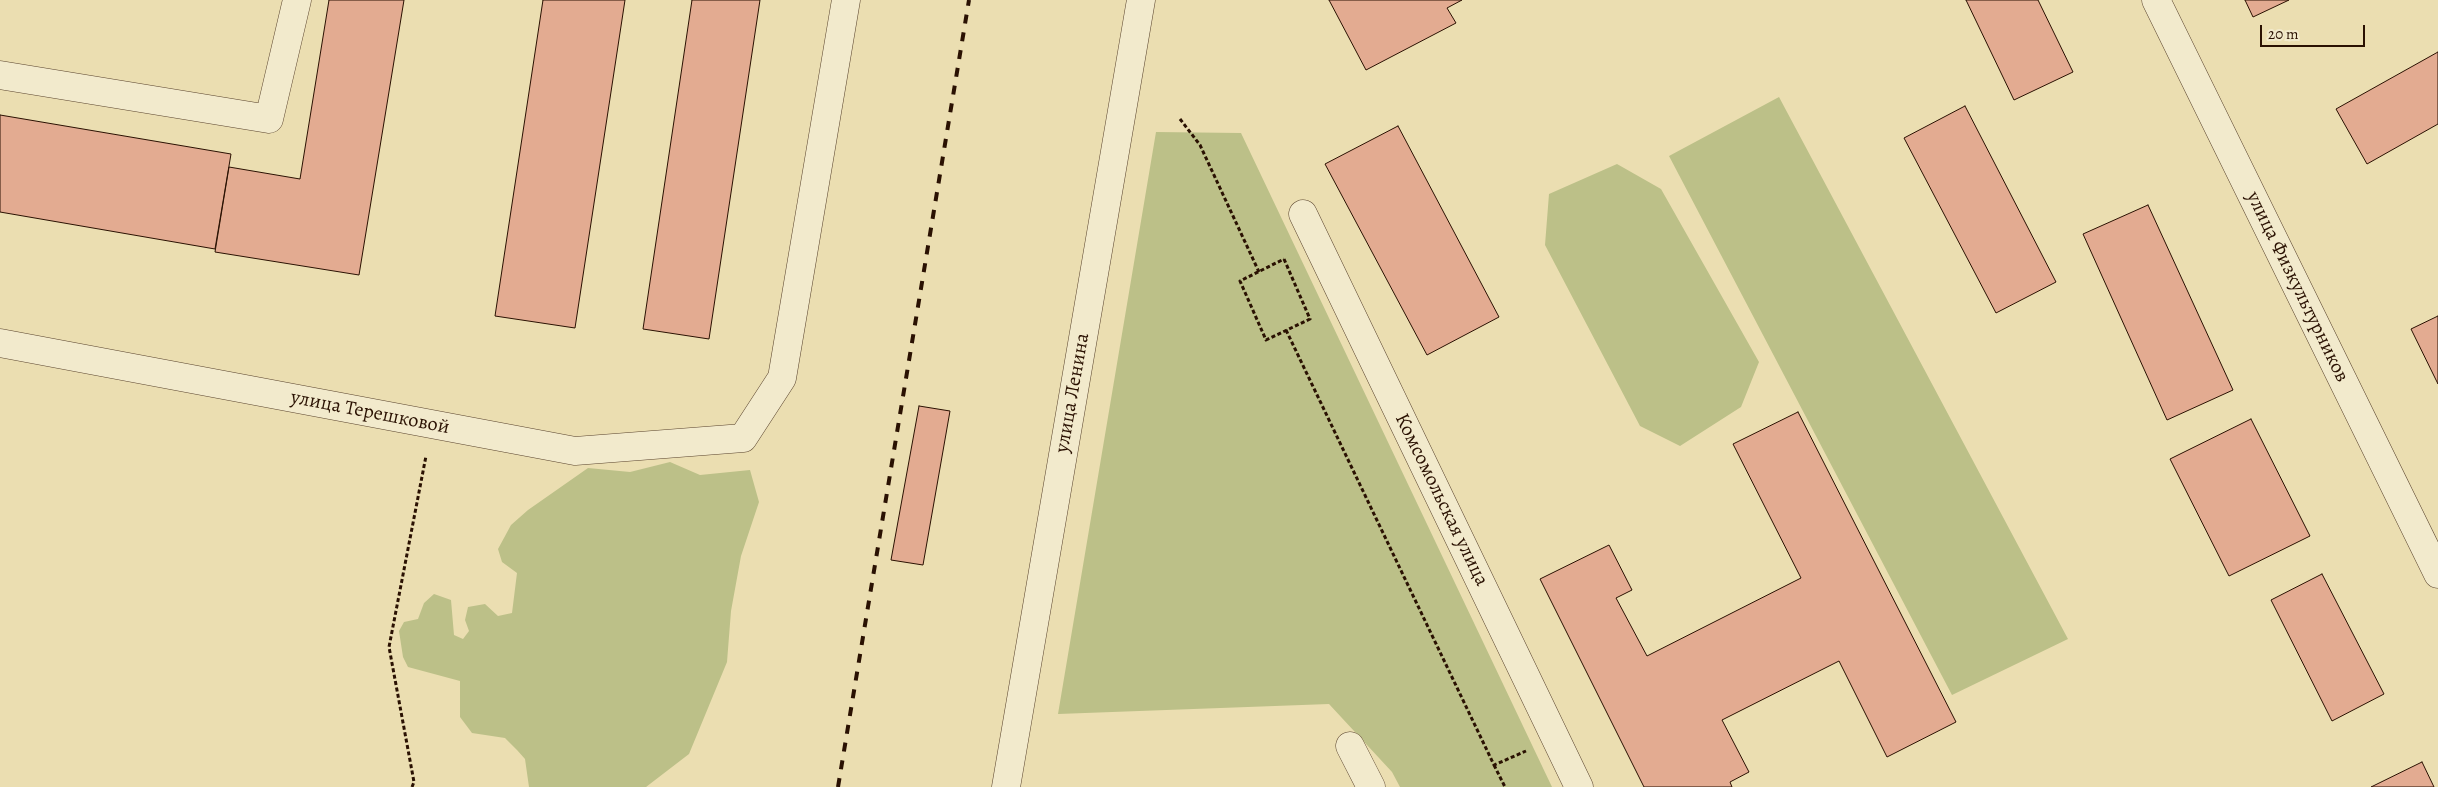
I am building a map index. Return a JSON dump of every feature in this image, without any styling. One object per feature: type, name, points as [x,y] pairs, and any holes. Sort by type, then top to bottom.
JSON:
[{"type":"street","points":[[0,75],[269,118],[297,0]]},
{"type":"street","name":"улица Терешковой","points":[[0,343],[575,452],[744,438],[782,378],[846,0]]},
{"type":"street","name":"улица Ленина","points":[[1006,787],[1141,0]]},
{"type":"street","name":"улица Физкультурников","points":[[2156,0],[2438,574]]},
{"type":"street","name":"Комсомольская улица","points":[[1303,214],[1579,787]]},
{"type":"street","points":[[1350,746],[1371,787]]},
{"type":"path","points":[[1180,120],[1200,145],[1259,272]]},
{"type":"path","points":[[1284,260],[1310,318],[1286,330],[1266,340],[1240,281],[1284,260]]},
{"type":"path","points":[[1286,330],[1505,787]]},
{"type":"path","points":[[412,787],[414,782],[389,647],[432,424]]},
{"type":"path","points":[[1494,765],[1555,738]]},
{"type":"green space","points":[[1779,97],[2068,639],[1952,695],[1669,156]]},
{"type":"green space","points":[[1156,132],[1241,133],[1552,787],[1400,787],[1392,772],[1329,704],[1058,714]]},
{"type":"green space","points":[[1617,164],[1661,189],[1759,362],[1741,407],[1680,446],[1640,426],[1545,245],[1549,194]]},
{"type":"green space","points":[[670,462],[700,475],[750,470],[759,502],[741,556],[731,611],[727,662],[689,754],[646,787],[529,787],[525,759],[517,750],[505,738],[472,733],[460,717],[460,681],[408,667],[403,657],[399,631],[404,622],[418,619],[424,603],[434,594],[451,600],[454,635],[463,639],[469,631],[465,620],[468,607],[485,604],[498,616],[512,613],[517,573],[502,562],[498,549],[511,525],[528,510],[588,468],[630,472]]},
{"type":"building","points":[[329,0],[404,0],[359,275],[215,252],[229,167],[300,179]]},
{"type":"building","points":[[543,0],[625,0],[575,328],[495,316]]},
{"type":"building","points":[[692,0],[760,0],[709,339],[643,329]]},
{"type":"building","points":[[1329,0],[1462,0],[1447,8],[1456,23],[1366,70]]},
{"type":"building","points":[[1966,0],[2038,0],[2073,72],[2014,100]]},
{"type":"building","points":[[2245,0],[2289,0],[2253,17]]},
{"type":"building","points":[[2438,52],[2438,124],[2367,164],[2336,109]]},
{"type":"building","points":[[1965,106],[2056,282],[1996,313],[1904,138]]},
{"type":"building","points":[[0,115],[231,154],[215,249],[0,212]]},
{"type":"building","points":[[1398,126],[1499,317],[1427,355],[1325,164]]},
{"type":"building","points":[[2148,205],[2233,390],[2167,420],[2083,234]]},
{"type":"building","points":[[2438,316],[2438,384],[2411,329]]},
{"type":"building","points":[[919,406],[950,411],[923,565],[891,560]]},
{"type":"building","points":[[1798,412],[1956,722],[1887,757],[1839,661],[1722,720],[1749,772],[1730,782],[1732,787],[1644,787],[1540,579],[1609,545],[1632,590],[1616,598],[1647,656],[1801,578],[1733,444]]},
{"type":"building","points":[[2251,419],[2310,536],[2229,576],[2170,459]]},
{"type":"building","points":[[2322,574],[2384,694],[2332,721],[2271,600]]},
{"type":"building","points":[[2422,762],[2434,787],[2371,787]]},
{"type":"railway","points":[[838,787],[969,0]]}]
